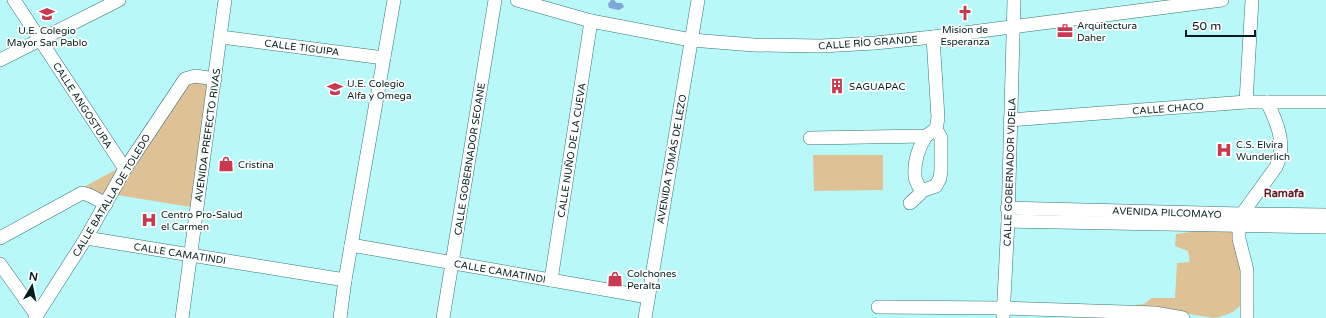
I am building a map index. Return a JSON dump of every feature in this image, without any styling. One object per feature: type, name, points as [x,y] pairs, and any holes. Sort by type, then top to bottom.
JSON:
[{"type":"street","name":"CALLE ANGOSTURA","points":[[14,0],[125,169]]},
{"type":"street","points":[[0,60],[119,0]]},
{"type":"street","name":"AVENIDA PREFECTO RIVAS","points":[[182,318],[226,0]]},
{"type":"street","points":[[340,318],[345,280],[394,0]]},
{"type":"street","name":"CALLE GOBERNADOR SEOANE","points":[[443,318],[495,0]]},
{"type":"street","name":"CALLE RÍO GRANDE","points":[[517,0],[591,21],[691,40],[754,45],[821,46],[875,43],[934,37],[1222,0]]},
{"type":"street","name":"AVENIDA TOMÁS DE LEZO","points":[[645,318],[698,0]]},
{"type":"street","name":"CALLE GOBERNADOR VIDELA","points":[[1003,313],[1008,222],[1007,208],[1014,0]]},
{"type":"street","points":[[1246,102],[1252,0]]},
{"type":"street","name":"CALLE NUÑO DE LA CUEVA","points":[[551,280],[591,21]]},
{"type":"street","name":"CALLE TIGUIPA","points":[[221,37],[384,58]]},
{"type":"street","points":[[921,191],[915,177],[920,145],[931,133],[938,118],[934,37]]},
{"type":"street","name":"CALLE BATALLA DE TOLEDO","points":[[36,317],[86,238],[125,169],[185,79],[195,76],[215,79]]},
{"type":"street","name":"CALLE CHACO","points":[[1010,120],[1246,102],[1326,102]]},
{"type":"street","points":[[1247,318],[1247,270],[1239,239],[1240,220],[1276,167],[1280,158],[1281,148],[1279,131],[1267,102]]},
{"type":"street","points":[[810,138],[931,133],[941,138],[940,178],[936,186],[921,191],[919,195],[910,203]]},
{"type":"street","points":[[0,238],[82,193],[106,204]]},
{"type":"street","name":"AVENIDA PILCOMAYO","points":[[1007,208],[1240,220],[1326,228]]},
{"type":"street","name":"AVENIDA PILCOMAYO","points":[[1008,222],[1240,220],[1326,215]]},
{"type":"street","name":"CALLE CAMATINDI","points":[[86,238],[345,280]]},
{"type":"street","name":"CALLE CAMATINDI","points":[[351,245],[648,297]]},
{"type":"street","points":[[0,264],[36,317]]},
{"type":"street","points":[[878,307],[906,313],[1155,313],[1183,318]]},
{"type":"street","points":[[1242,318],[1257,318]]},
{"type":"shaded area","points":[[189,82],[207,83],[191,207],[117,195]]},
{"type":"shaded area","points":[[813,155],[883,155],[883,190],[814,191]]},
{"type":"shaded area","points":[[117,169],[118,171],[103,196],[82,188]]},
{"type":"shaded area","points":[[1198,231],[1234,232],[1239,257],[1243,292],[1242,303],[1240,306],[1228,314],[1214,318],[1164,310],[1137,308],[1136,305],[1144,304],[1152,298],[1175,298],[1177,263],[1190,262],[1188,251],[1175,246],[1176,234]]},
{"type":"water","points":[[611,0],[614,0],[617,3],[622,3],[624,7],[619,10],[609,8],[608,4]]},
{"type":"place","name":"Mision de Esperanza","points":[[965,13]]},
{"type":"place","name":"U.E. Colegio Mayor San Pablo","points":[[47,14]]},
{"type":"place","name":"Arquitectura Daher","points":[[1065,31]]},
{"type":"place","name":"SAGUAPAC","points":[[837,86]]},
{"type":"place","name":"U.E. Colegio Alfa y Omega","points":[[335,89]]},
{"type":"place","name":"C.S. Elvira Wunderlich","points":[[1224,150]]},
{"type":"place","name":"Cristina","points":[[226,164]]},
{"type":"place","name":"Centro Pro-Salud el Carmen","points":[[149,220]]},
{"type":"place","name":"Colchones Peralta","points":[[615,279]]},
{"type":"district","name":"Ramafa","points":[[1284,193]]}]
